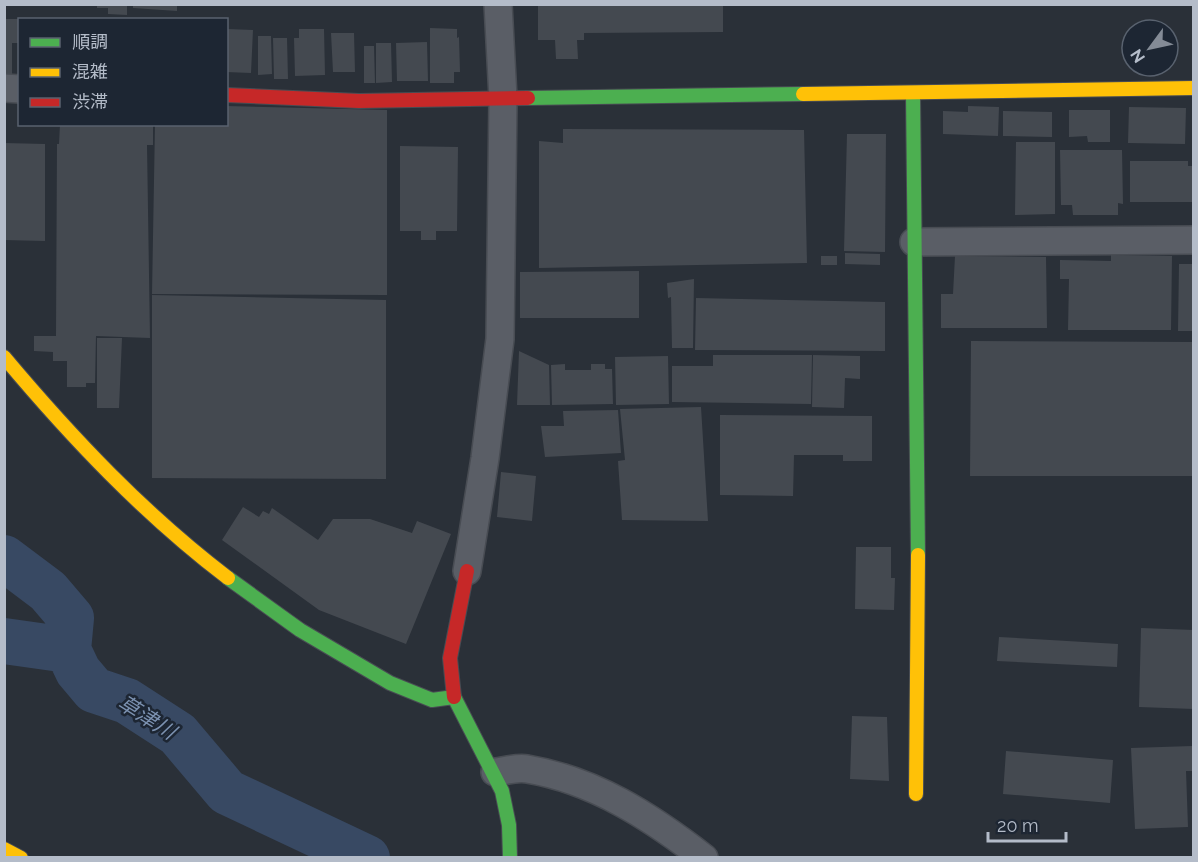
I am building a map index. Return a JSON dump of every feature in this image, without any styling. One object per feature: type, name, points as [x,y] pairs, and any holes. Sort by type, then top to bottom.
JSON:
[{"type":"street","points":[[498,4],[503,98],[500,339],[485,458],[450,658],[454,697],[468,729],[495,772],[506,803],[510,858]]},
{"type":"street","points":[[228,95],[358,101],[1194,88]]},
{"type":"street","points":[[914,94],[914,242],[919,461],[916,794]]},
{"type":"street","points":[[914,242],[1194,240]]},
{"type":"street","points":[[4,357],[78,443],[135,501],[209,565],[279,617],[390,683],[432,700],[454,697]]},
{"type":"street","points":[[495,772],[525,768],[604,791],[672,833],[704,858]]},
{"type":"street","points":[[4,849],[21,858]]},
{"type":"building","points":[[97,4],[127,4],[127,15],[108,14],[108,8],[97,8]]},
{"type":"building","points":[[133,4],[177,4],[177,11],[133,8]]},
{"type":"building","points":[[538,4],[723,4],[723,32],[584,33],[584,40],[577,40],[578,59],[556,59],[555,40],[538,40]]},
{"type":"building","points":[[4,19],[18,19],[18,43],[12,43],[12,75],[4,75]]},
{"type":"building","points":[[430,28],[457,29],[460,72],[454,72],[454,83],[430,83]]},
{"type":"building","points":[[228,29],[253,30],[251,73],[228,72]]},
{"type":"building","points":[[299,29],[324,29],[325,75],[295,76],[294,38],[299,38]]},
{"type":"building","points":[[331,33],[354,33],[355,72],[333,72]]},
{"type":"building","points":[[258,36],[271,36],[272,74],[258,75]]},
{"type":"building","points":[[273,38],[287,38],[288,79],[274,79]]},
{"type":"building","points":[[427,42],[428,81],[397,81],[396,43]]},
{"type":"building","points":[[376,43],[391,43],[392,82],[376,83]]},
{"type":"building","points":[[364,46],[374,46],[375,83],[364,83]]},
{"type":"building","points":[[228,106],[387,110],[387,295],[152,294],[155,126],[228,126]]},
{"type":"building","points":[[968,106],[999,107],[998,136],[943,134],[943,111],[968,112]]},
{"type":"building","points":[[1129,107],[1186,108],[1185,144],[1128,143]]},
{"type":"building","points":[[1069,110],[1110,110],[1110,142],[1088,142],[1087,136],[1069,137]]},
{"type":"building","points":[[1003,111],[1052,112],[1052,137],[1003,136]]},
{"type":"building","points":[[60,126],[153,126],[153,145],[147,145],[150,338],[96,336],[95,383],[86,383],[86,387],[67,387],[67,361],[53,361],[53,352],[34,351],[34,336],[56,336],[57,144],[59,144]]},
{"type":"building","points":[[563,129],[804,130],[807,263],[539,268],[539,141],[563,143]]},
{"type":"building","points":[[847,134],[886,134],[885,252],[844,251]]},
{"type":"building","points":[[1016,142],[1055,142],[1055,214],[1015,215]]},
{"type":"building","points":[[4,143],[45,144],[45,241],[4,240]]},
{"type":"building","points":[[400,146],[458,147],[457,231],[436,231],[436,240],[421,240],[421,231],[400,231]]},
{"type":"building","points":[[1060,150],[1122,150],[1123,204],[1118,203],[1118,215],[1073,215],[1072,205],[1061,205]]},
{"type":"building","points":[[1130,161],[1188,161],[1188,166],[1194,166],[1194,202],[1130,202]]},
{"type":"building","points":[[845,253],[880,254],[880,265],[845,264]]},
{"type":"building","points":[[1111,255],[1172,256],[1171,330],[1068,330],[1069,279],[1060,279],[1060,260],[1111,261]]},
{"type":"building","points":[[821,256],[837,256],[837,265],[821,265]]},
{"type":"building","points":[[955,256],[1046,257],[1047,328],[941,328],[941,294],[953,294]]},
{"type":"building","points":[[1179,264],[1194,264],[1194,331],[1178,331]]},
{"type":"building","points":[[639,271],[639,318],[520,318],[520,272]]},
{"type":"building","points":[[694,279],[693,348],[672,348],[671,297],[668,298],[667,283]]},
{"type":"building","points":[[152,295],[386,300],[386,479],[152,478]]},
{"type":"building","points":[[696,298],[885,302],[885,351],[695,350]]},
{"type":"building","points":[[97,338],[122,338],[119,408],[97,408]]},
{"type":"building","points":[[971,341],[1194,342],[1194,476],[970,476]]},
{"type":"building","points":[[519,351],[549,365],[550,405],[517,405]]},
{"type":"building","points":[[713,355],[812,355],[811,404],[672,402],[672,366],[713,366]]},
{"type":"building","points":[[813,355],[860,356],[860,379],[845,378],[844,408],[812,407]]},
{"type":"building","points":[[668,356],[669,404],[616,405],[615,357]]},
{"type":"building","points":[[565,364],[565,370],[591,370],[591,364],[605,364],[605,369],[612,369],[613,404],[552,405],[551,365]]},
{"type":"building","points":[[701,407],[708,521],[622,520],[618,461],[625,460],[620,409]]},
{"type":"building","points":[[618,410],[621,453],[545,457],[541,426],[564,426],[563,411]]},
{"type":"building","points":[[720,415],[872,416],[872,461],[843,461],[843,455],[794,455],[793,496],[720,495]]},
{"type":"building","points":[[501,472],[536,476],[532,521],[497,517]]},
{"type":"building","points":[[243,507],[259,517],[263,511],[269,514],[272,508],[318,540],[333,519],[370,519],[412,533],[417,521],[451,534],[406,644],[319,610],[222,540]]},
{"type":"building","points":[[856,547],[891,547],[891,578],[895,578],[894,610],[855,609]]},
{"type":"building","points":[[1141,628],[1194,630],[1194,709],[1139,707]]},
{"type":"building","points":[[999,637],[1118,644],[1117,667],[997,661]]},
{"type":"building","points":[[852,716],[887,717],[889,781],[850,779]]},
{"type":"building","points":[[1192,746],[1193,771],[1186,771],[1188,827],[1135,829],[1131,748]]},
{"type":"building","points":[[1006,751],[1113,760],[1110,803],[1003,794]]},
{"type":"waterway","name":"草津川","points":[[4,558],[48,591],[71,618],[68,650],[78,671],[94,690],[127,701],[178,734],[227,792],[367,858]]},
{"type":"waterway","points":[[4,641],[68,650]]},
{"type":"traffic: fast","points":[[528,98],[803,94]]},
{"type":"traffic: fast","points":[[913,94],[918,555]]},
{"type":"traffic: fast","points":[[228,578],[300,630],[390,683],[432,700],[454,697],[502,791],[509,825],[510,858]]},
{"type":"traffic: slow","points":[[803,94],[1194,88]]},
{"type":"traffic: slow","points":[[4,357],[110,474],[167,528],[228,578]]},
{"type":"traffic: slow","points":[[916,794],[918,555]]},
{"type":"traffic: slow","points":[[4,849],[21,858]]},
{"type":"traffic: jam","points":[[228,95],[359,101],[528,98]]},
{"type":"traffic: jam","points":[[454,697],[450,658],[467,571]]}]
